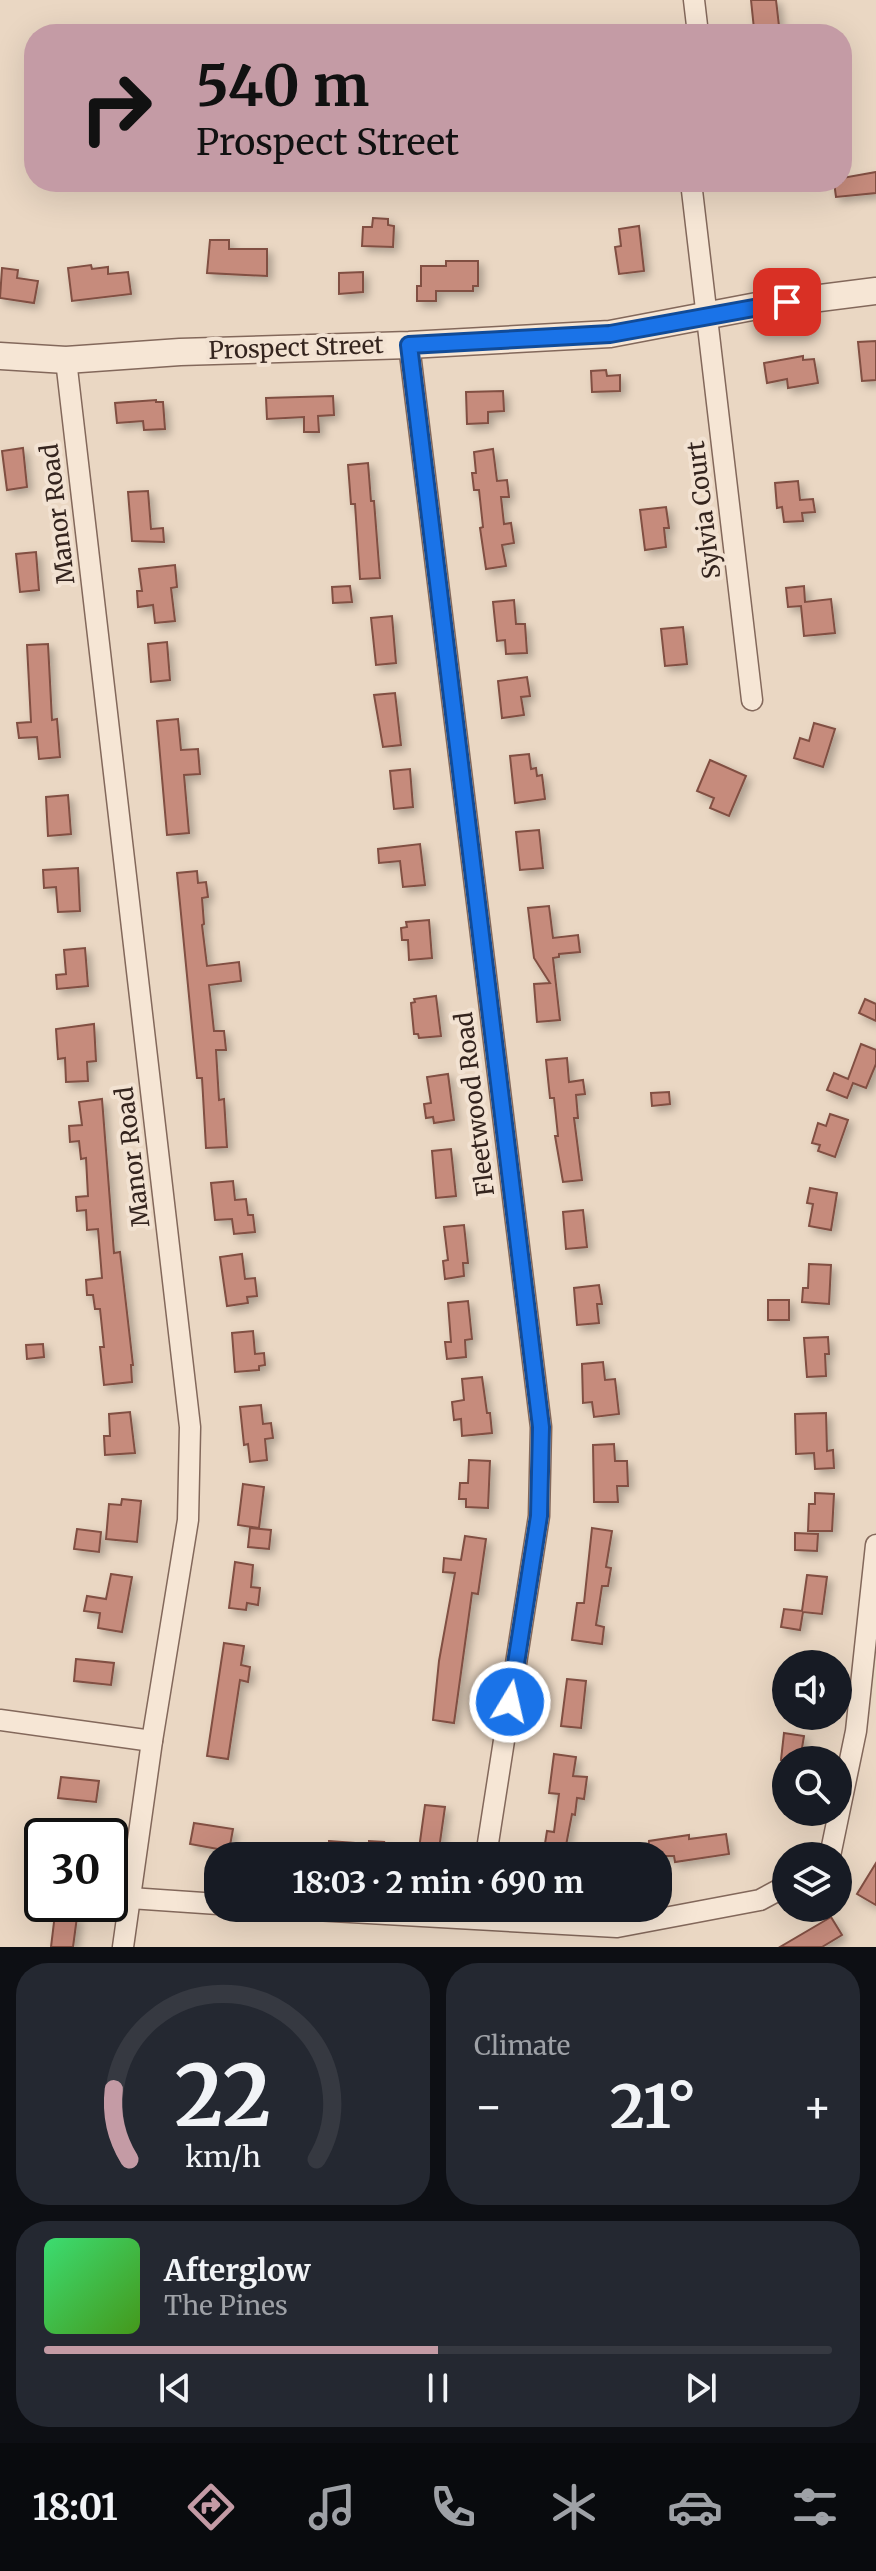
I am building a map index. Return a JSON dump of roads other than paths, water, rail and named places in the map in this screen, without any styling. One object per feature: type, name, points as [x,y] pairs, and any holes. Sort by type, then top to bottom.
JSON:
[{"type":"street","points":[[694,0],[697,24]]},
{"type":"street","name":"Sylvia Court","points":[[692,192],[752,700]]},
{"type":"street","name":"Prospect Street","points":[[0,356],[66,360],[180,352],[409,345],[610,334],[757,306],[876,291]]},
{"type":"street","name":"Fleetwood Road","points":[[409,345],[541,1427],[539,1516],[488,1842]]},
{"type":"street","name":"Manor Road","points":[[66,360],[190,1427],[188,1520],[123,1947]]},
{"type":"street","points":[[834,1842],[866,1731],[876,1545]]},
{"type":"street","points":[[0,1720],[152,1741]]},
{"type":"street","points":[[672,1917],[760,1900],[772,1894]]},
{"type":"street","points":[[130,1898],[204,1903]]},
{"type":"street","points":[[563,1922],[617,1927],[643,1922]]}]
